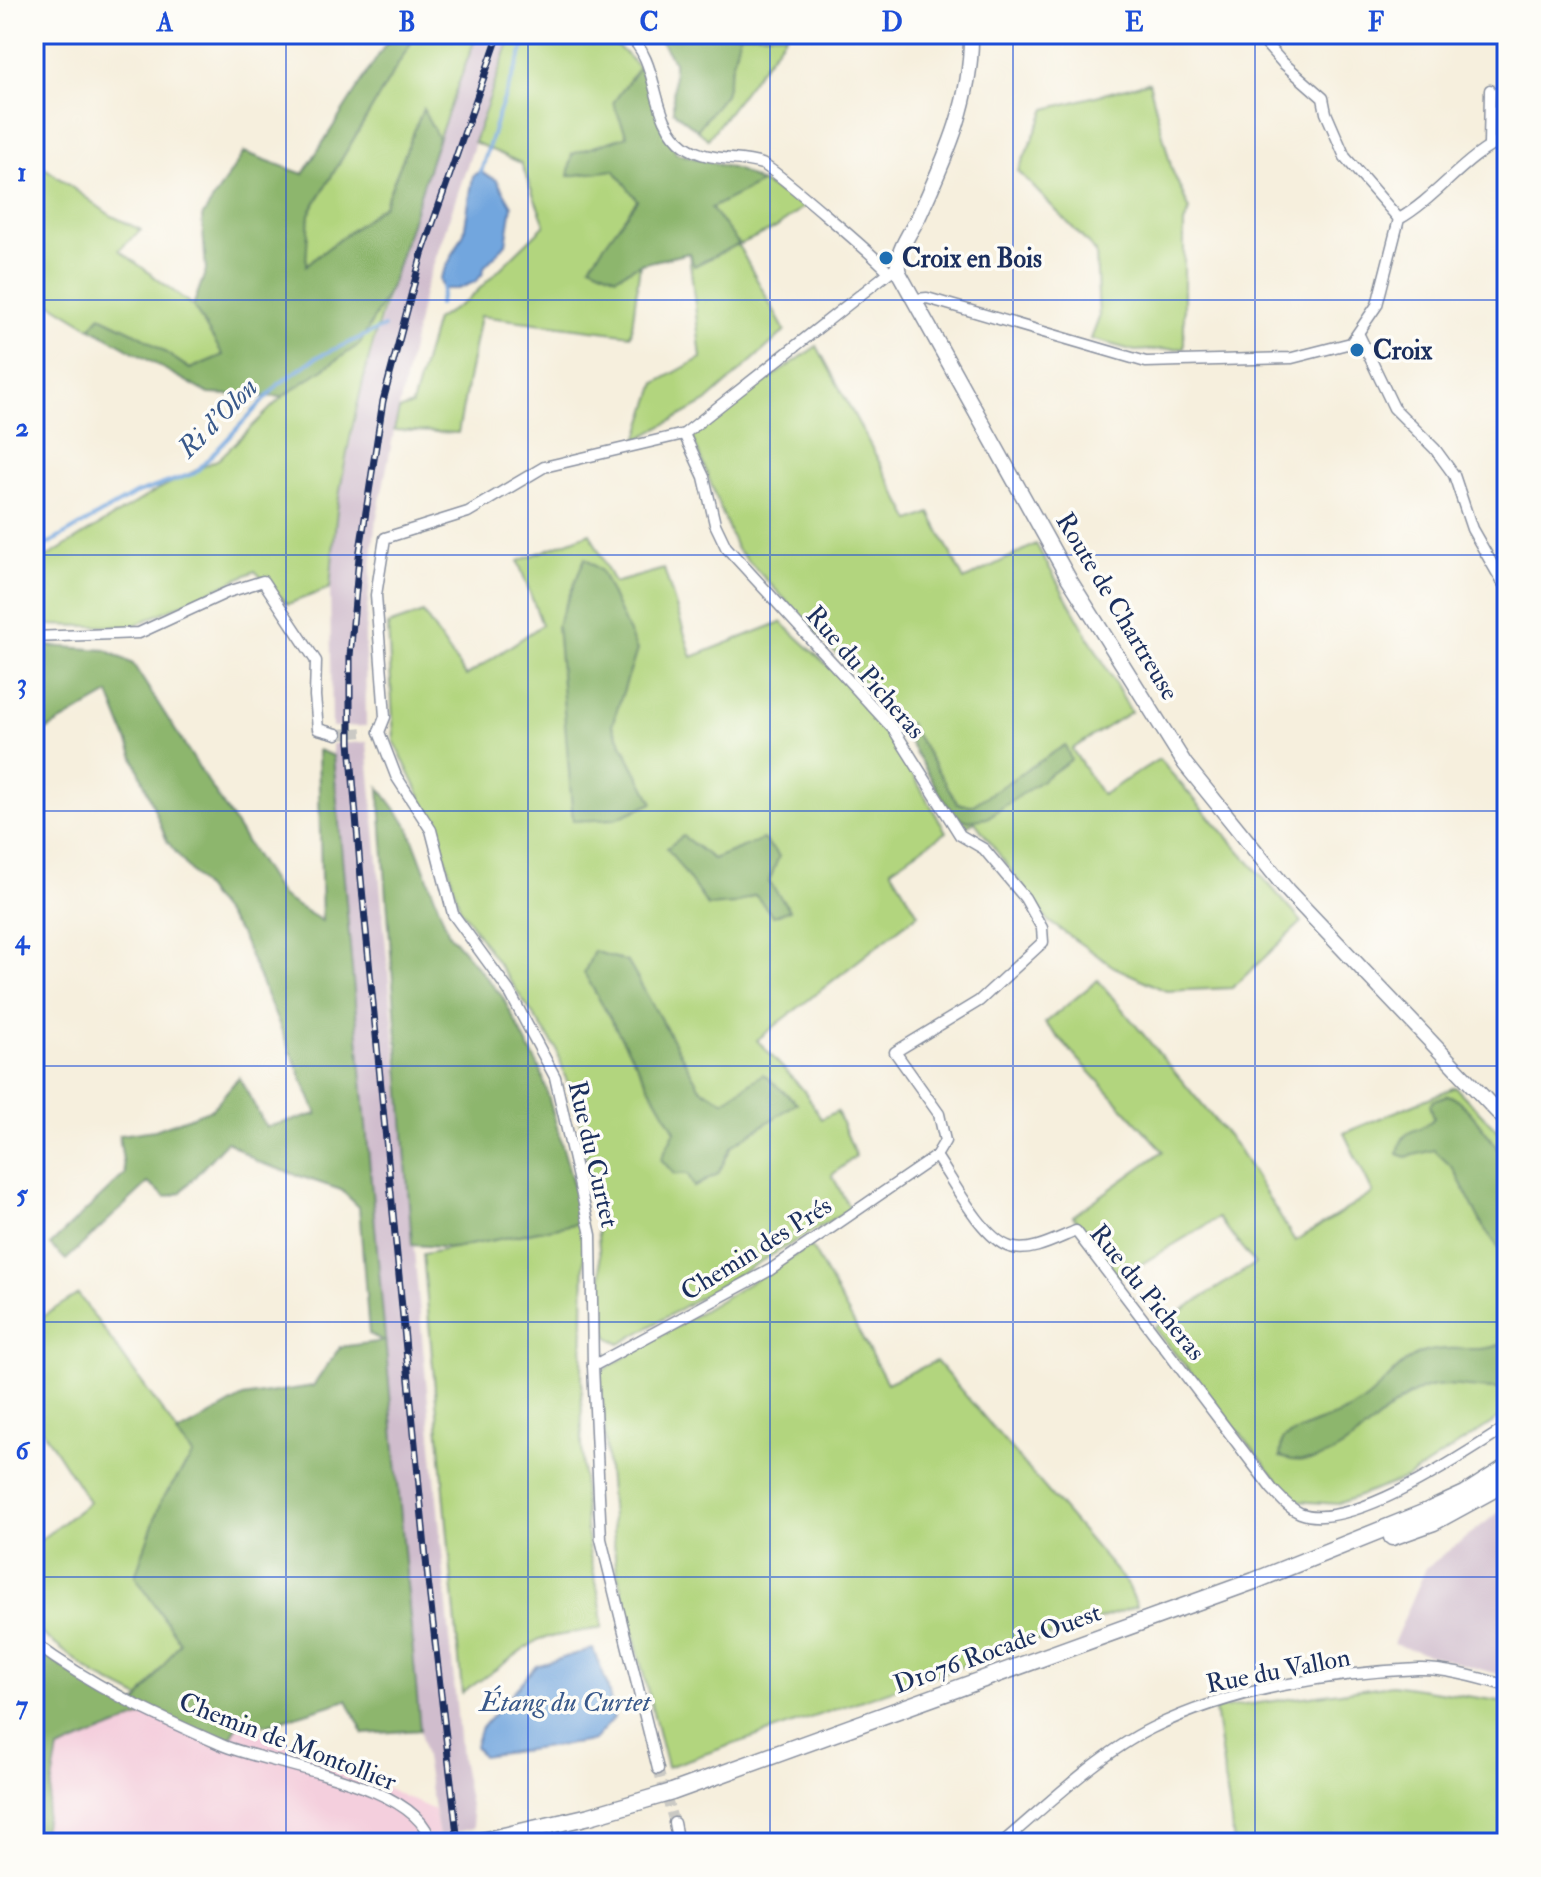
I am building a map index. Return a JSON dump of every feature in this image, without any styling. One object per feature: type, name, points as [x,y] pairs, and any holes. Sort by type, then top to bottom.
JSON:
[{"type":"main road","points":[[892,269],[954,136],[970,80],[971,34]]},
{"type":"main road","name":"Route de Chartreuse","points":[[892,269],[916,299],[1069,579],[1185,764],[1287,890],[1507,1122]]},
{"type":"main road","name":"D1076 Rocade Ouest","points":[[481,1841],[672,1792],[1254,1581],[1428,1511],[1465,1494],[1507,1467]]},
{"type":"main road","points":[[1254,1581],[1434,1522],[1507,1482]]},
{"type":"street","points":[[627,34],[649,63],[661,114],[684,146],[714,158],[731,157],[765,165],[892,269],[828,324],[752,378],[684,434]]},
{"type":"street","points":[[1257,34],[1323,98],[1326,113],[1345,157],[1399,219]]},
{"type":"street","points":[[1489,145],[1490,90]]},
{"type":"street","points":[[916,299],[927,298],[1146,362],[1292,358],[1351,343],[1377,305],[1399,219],[1417,209],[1489,145],[1507,138]]},
{"type":"street","points":[[1359,335],[1394,408],[1435,449],[1454,475],[1472,529],[1507,590]]},
{"type":"street","name":"Rue du Curtet","points":[[658,1769],[601,1539],[591,1235],[555,1077],[509,991],[453,914],[431,830],[396,776],[373,732],[385,717],[376,595],[385,538],[468,512],[544,467],[684,434]]},
{"type":"street","name":"Rue du Picheras","points":[[684,434],[704,477],[715,524],[726,547],[894,730],[960,835],[984,849],[1025,898],[1042,928],[1043,942],[979,1001],[895,1052],[939,1114],[945,1141],[936,1156],[990,1235],[1012,1248],[1044,1245],[1076,1231],[1272,1489],[1300,1513],[1327,1516],[1376,1501],[1430,1475],[1507,1427]]},
{"type":"street","points":[[34,637],[139,633],[228,592],[263,581],[316,661],[318,729],[337,734]]},
{"type":"street","name":"Chemin des Prés","points":[[593,1366],[770,1270],[936,1156]]},
{"type":"street","name":"Chemin de Montollier","points":[[34,1643],[79,1676],[226,1746],[329,1774],[383,1796],[416,1817],[431,1843]]},
{"type":"street","name":"Rue du Vallon","points":[[1002,1843],[1081,1777],[1149,1729],[1216,1701],[1317,1681],[1421,1668],[1507,1686]]},
{"type":"street","points":[[674,1823],[678,1843]]},
{"type":"shaded area","points":[[477,34],[512,34],[424,292],[394,431],[375,527],[365,633],[366,726],[332,727],[330,588],[339,498],[363,384],[391,286],[438,138]]},
{"type":"shaded area","points":[[367,742],[461,1758],[474,1828],[439,1836],[420,1730],[341,886],[332,744]]},
{"type":"shaded area","points":[[1507,1506],[1507,1677],[1393,1644],[1426,1568]]},
{"type":"shaded area","points":[[154,1708],[227,1734],[245,1724],[434,1810],[440,1843],[34,1843],[34,1716]]},
{"type":"green space","points":[[392,34],[416,34],[309,214],[306,265],[384,205],[423,109],[438,138],[391,286],[360,344],[282,397],[209,394],[91,328],[100,316],[138,334],[190,369],[223,355],[193,306],[206,270],[202,217],[244,152],[303,174]]},
{"type":"green space","points":[[416,34],[477,34],[435,147],[379,320],[339,497],[330,588],[288,604],[255,571],[131,627],[48,625],[34,603],[34,565],[157,490],[219,459],[282,397],[309,214]]},
{"type":"green space","points":[[512,34],[605,34],[639,67],[676,153],[738,170],[805,206],[776,228],[738,245],[785,331],[706,402],[637,440],[656,383],[701,358],[689,253],[640,264],[631,335],[480,316],[458,433],[394,430],[399,410],[412,405],[436,320],[468,300],[545,225],[521,163],[474,142]]},
{"type":"green space","points":[[656,34],[740,34],[725,94],[697,130],[673,111],[674,62]]},
{"type":"green space","points":[[740,34],[787,34],[708,139],[697,130],[725,94]]},
{"type":"green space","points":[[639,67],[676,153],[738,170],[761,183],[711,208],[739,244],[694,266],[689,253],[640,264],[616,277],[590,265],[637,200],[614,170],[568,176],[572,154],[627,136],[613,103]]},
{"type":"green space","points":[[1149,82],[1172,170],[1190,210],[1184,223],[1184,348],[1135,351],[1091,339],[1099,318],[1096,252],[1018,171],[1046,109]]},
{"type":"green space","points":[[34,160],[110,215],[141,230],[119,250],[193,306],[224,355],[190,369],[138,334],[100,316],[91,328],[34,293]]},
{"type":"green space","points":[[817,346],[911,521],[930,513],[964,580],[1036,544],[1131,712],[1072,749],[1102,795],[1159,759],[1302,922],[1232,988],[1166,991],[1114,967],[1048,921],[975,822],[961,829],[893,713],[736,548],[691,433]]},
{"type":"green space","points":[[590,533],[614,583],[664,569],[692,657],[781,622],[875,710],[946,832],[891,869],[918,914],[757,1040],[806,1093],[821,1119],[837,1111],[856,1156],[832,1175],[850,1209],[620,1344],[607,1336],[597,1226],[582,1128],[556,1048],[460,908],[439,835],[394,741],[388,625],[423,613],[466,676],[542,625],[518,561]]},
{"type":"green space","points":[[585,558],[601,571],[637,650],[612,725],[653,803],[615,819],[573,821],[557,625]]},
{"type":"green space","points":[[34,645],[106,650],[133,664],[281,896],[322,921],[318,750],[333,756],[420,1730],[364,1734],[347,1700],[267,1725],[241,1720],[226,1746],[152,1712],[58,1750],[43,1832],[34,1835],[34,1646],[80,1680],[136,1704],[180,1642],[135,1576],[161,1501],[193,1455],[177,1434],[243,1397],[313,1386],[340,1347],[384,1341],[369,1334],[359,1207],[341,1190],[258,1162],[227,1141],[180,1193],[166,1197],[148,1183],[66,1260],[50,1245],[125,1174],[119,1135],[155,1130],[212,1109],[239,1077],[266,1127],[317,1114],[241,935],[167,841],[109,694],[34,737],[34,692],[48,678],[38,665],[34,667]]},
{"type":"green space","points":[[909,723],[958,804],[973,805],[1065,745],[1071,760],[987,818],[968,821],[953,815],[899,725]]},
{"type":"green space","points":[[379,787],[408,826],[449,934],[502,996],[541,1071],[584,1222],[454,1248],[412,1245]]},
{"type":"green space","points":[[683,836],[713,859],[763,839],[779,856],[769,882],[790,910],[773,916],[755,895],[735,904],[708,906],[667,848]]},
{"type":"green space","points":[[594,951],[628,962],[700,1088],[724,1101],[763,1074],[797,1103],[732,1146],[718,1174],[694,1187],[688,1174],[674,1174],[661,1159],[675,1131],[584,973]]},
{"type":"green space","points":[[1098,980],[1238,1148],[1295,1241],[1373,1193],[1344,1133],[1455,1087],[1507,1140],[1507,1413],[1407,1478],[1338,1504],[1295,1501],[1154,1328],[1255,1264],[1218,1218],[1118,1278],[1073,1216],[1163,1151],[1045,1023]]},
{"type":"green space","points":[[1448,1095],[1481,1126],[1506,1166],[1509,1197],[1507,1259],[1484,1228],[1453,1168],[1434,1150],[1406,1157],[1398,1154],[1407,1134],[1434,1118],[1430,1105],[1434,1100]]},
{"type":"green space","points":[[584,1222],[582,1465],[588,1545],[602,1628],[539,1639],[462,1693],[423,1254]]},
{"type":"green space","points":[[811,1246],[887,1383],[936,1361],[1128,1585],[1137,1606],[667,1767],[616,1566],[600,1372]]},
{"type":"green space","points":[[78,1294],[194,1455],[161,1501],[181,1642],[140,1698],[95,1675],[34,1628],[34,1545],[89,1502],[34,1417],[34,1322]]},
{"type":"green space","points":[[1507,1342],[1507,1388],[1446,1385],[1426,1388],[1391,1408],[1340,1449],[1302,1461],[1280,1457],[1282,1440],[1355,1406],[1414,1357],[1433,1350],[1486,1348]]},
{"type":"green space","points":[[1392,1685],[1507,1702],[1507,1843],[1234,1843],[1215,1709]]},
{"type":"water","points":[[480,172],[497,180],[512,206],[506,244],[475,282],[458,289],[443,289],[440,279],[464,233],[473,176]]},
{"type":"water","name":"Étang du Curtet","points":[[593,1649],[607,1684],[614,1718],[593,1741],[482,1756],[475,1746],[480,1730],[536,1666]]},
{"type":"waterway","name":"Ri d'Olon","points":[[480,175],[498,115],[529,34]]},
{"type":"waterway","name":"Ri d'Olon","points":[[439,304],[444,286]]},
{"type":"waterway","name":"Ri d'Olon","points":[[34,552],[135,494],[195,473],[279,384],[317,357],[384,327]]},
{"type":"tunnel","points":[[337,734],[367,732]]},
{"type":"tunnel","points":[[658,1769],[674,1823]]},
{"type":"railway","points":[[458,1843],[428,1580],[361,878],[350,742],[350,656],[359,557],[383,401],[422,254],[499,34]]},
{"type":"place","name":"Croix en Bois","points":[[886,258]]},
{"type":"place","name":"Croix","points":[[1357,350]]}]
